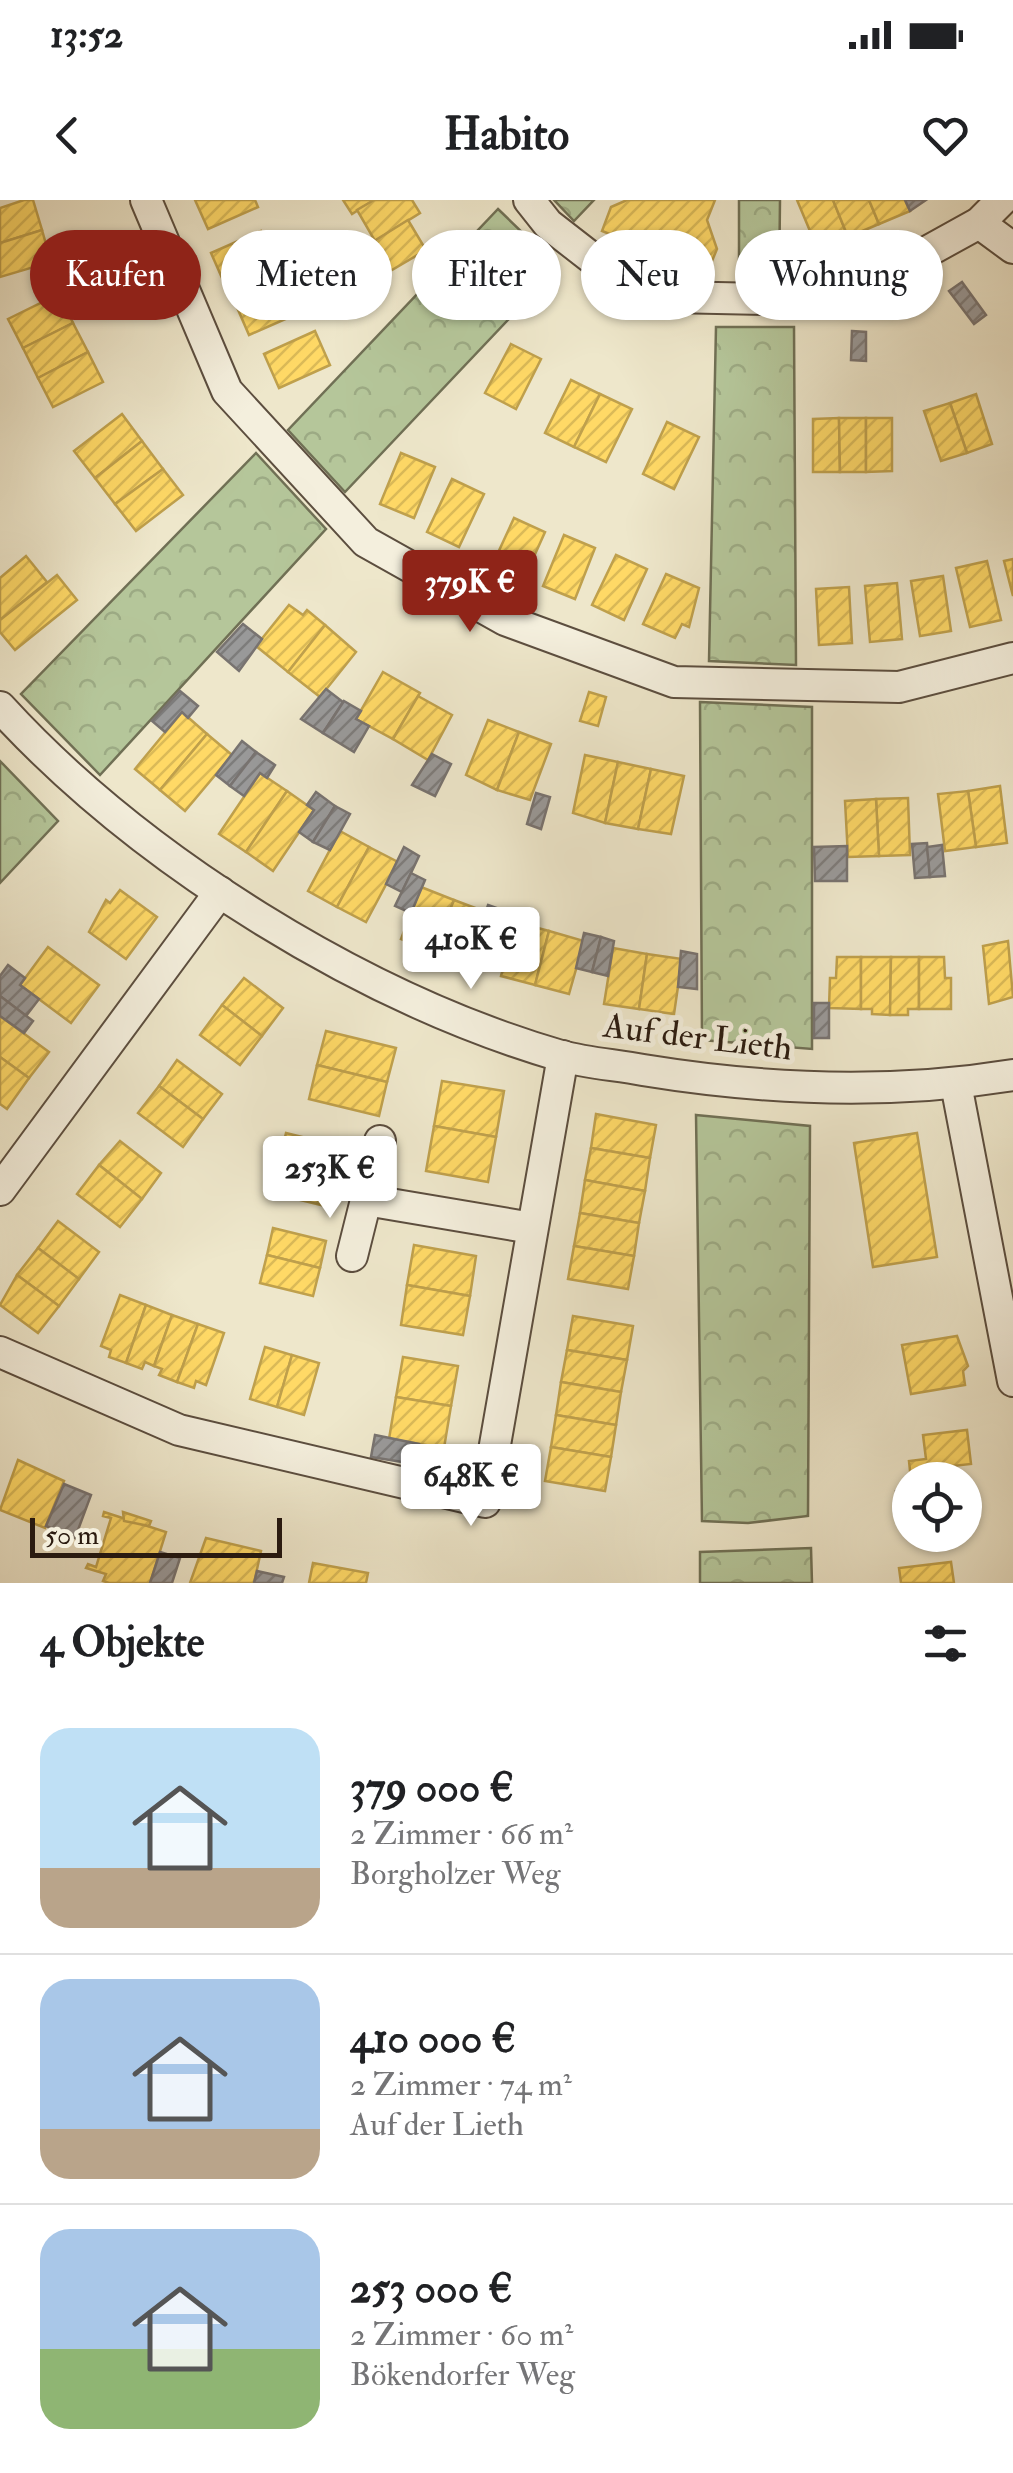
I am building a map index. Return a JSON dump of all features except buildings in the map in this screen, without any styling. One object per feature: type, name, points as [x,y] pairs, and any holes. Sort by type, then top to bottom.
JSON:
[{"type":"street","points":[[146,200],[227,390],[366,542],[506,620],[674,682],[899,687],[1013,658]]},
{"type":"street","points":[[529,200],[548,224],[602,266],[670,297],[847,296],[979,223],[1002,200]]},
{"type":"street","points":[[979,223],[1013,248]]},
{"type":"street","name":"Auf der Lieth","points":[[0,707],[46,757],[220,892],[410,1002],[564,1056],[758,1087],[956,1084],[1013,1075]]},
{"type":"street","points":[[0,1190],[220,892]]},
{"type":"street","points":[[0,1352],[179,1430],[485,1502],[564,1056]]},
{"type":"street","points":[[956,1084],[1013,1382]]},
{"type":"street","points":[[352,1256],[380,1141]]},
{"type":"street","points":[[366,1200],[532,1228]]},
{"type":"green space","points":[[554,200],[594,200],[574,221]]},
{"type":"green space","points":[[739,200],[780,200],[780,230],[739,230]]},
{"type":"green space","points":[[498,209],[520,230],[478,230]]},
{"type":"green space","points":[[412,300],[412,320],[508,320],[345,492],[288,430]]},
{"type":"green space","points":[[716,327],[794,327],[796,665],[709,661]]},
{"type":"green space","points":[[256,453],[326,529],[100,775],[21,694]]},
{"type":"green space","points":[[700,702],[812,707],[812,1049],[702,1040]]},
{"type":"green space","points":[[0,761],[58,821],[0,883]]},
{"type":"green space","points":[[696,1115],[810,1126],[808,1516],[748,1523],[702,1521]]},
{"type":"green space","points":[[811,1548],[812,1583],[700,1583],[700,1552]]}]
